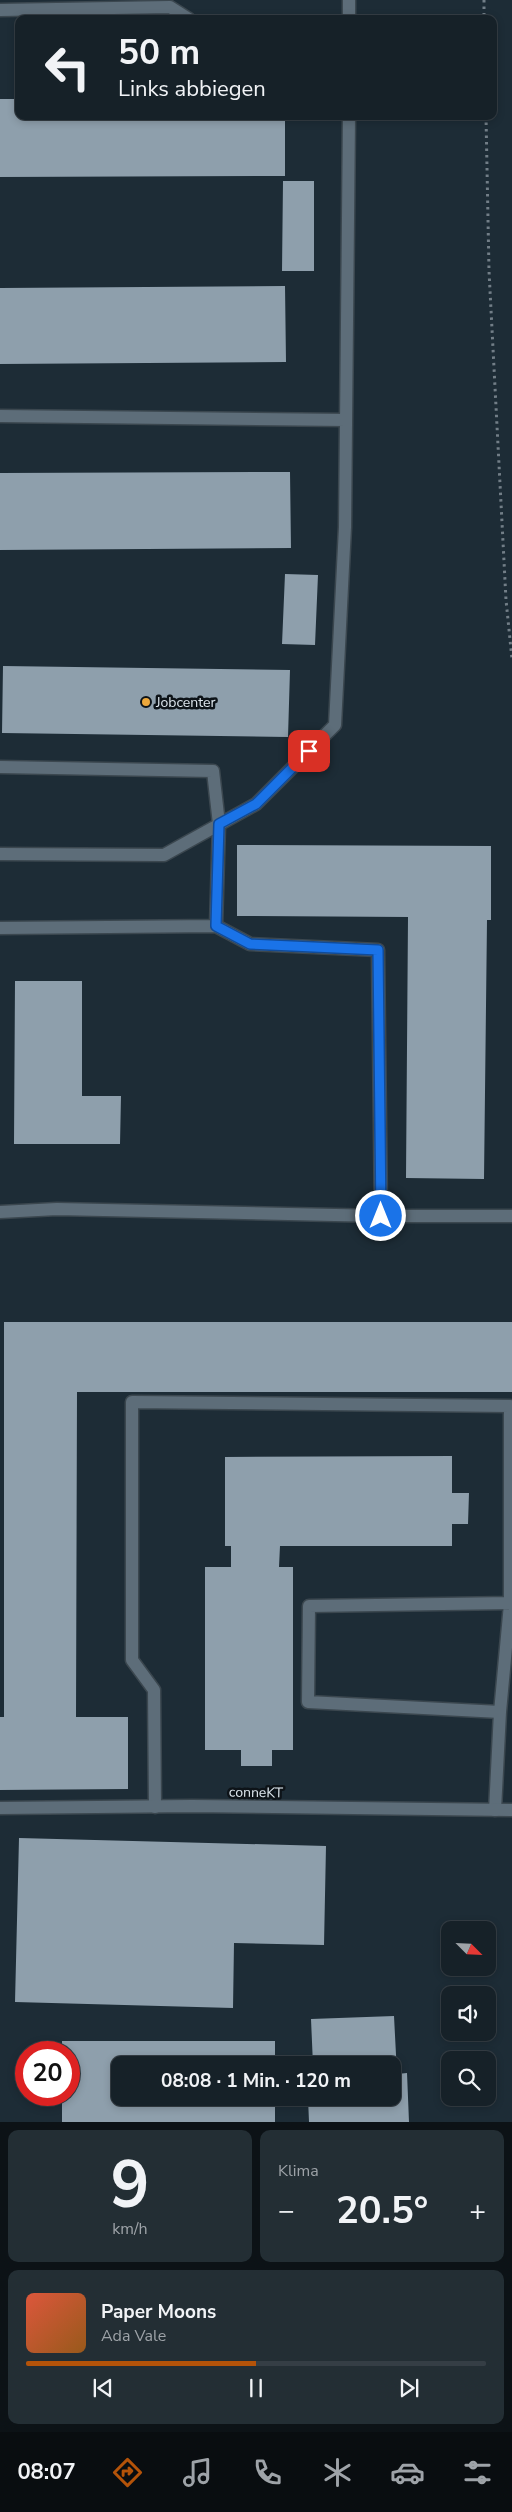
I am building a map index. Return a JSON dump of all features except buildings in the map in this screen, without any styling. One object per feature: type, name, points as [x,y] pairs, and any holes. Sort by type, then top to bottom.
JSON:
[{"type":"street","points":[[349,0],[349,15]]},
{"type":"street","points":[[0,10],[170,7],[183,15]]},
{"type":"street","points":[[0,854],[164,855],[256,804],[335,725],[345,527],[349,120]]},
{"type":"street","points":[[0,416],[346,420]]},
{"type":"street","points":[[0,767],[213,771],[219,824],[216,926]]},
{"type":"street","points":[[0,928],[216,926],[250,944],[378,950],[381,1216]]},
{"type":"street","points":[[0,1212],[57,1209],[381,1216],[512,1216]]},
{"type":"street","points":[[155,1806],[154,1690],[132,1660],[132,1402],[510,1406],[511,1604],[500,1712],[494,1810]]},
{"type":"street","points":[[500,1712],[308,1702],[309,1606],[511,1604]]},
{"type":"street","name":"conneKT","points":[[0,1808],[155,1806],[512,1810]]},
{"type":"path","points":[[484,0],[484,15]]},
{"type":"path","points":[[486,120],[489,271],[505,590],[512,658]]},
{"type":"place","name":"Jobcenter","points":[[146,702]]},
{"type":"route","points":[[309,751],[256,804],[219,824],[216,926],[250,944],[378,950],[381,1216]]}]
